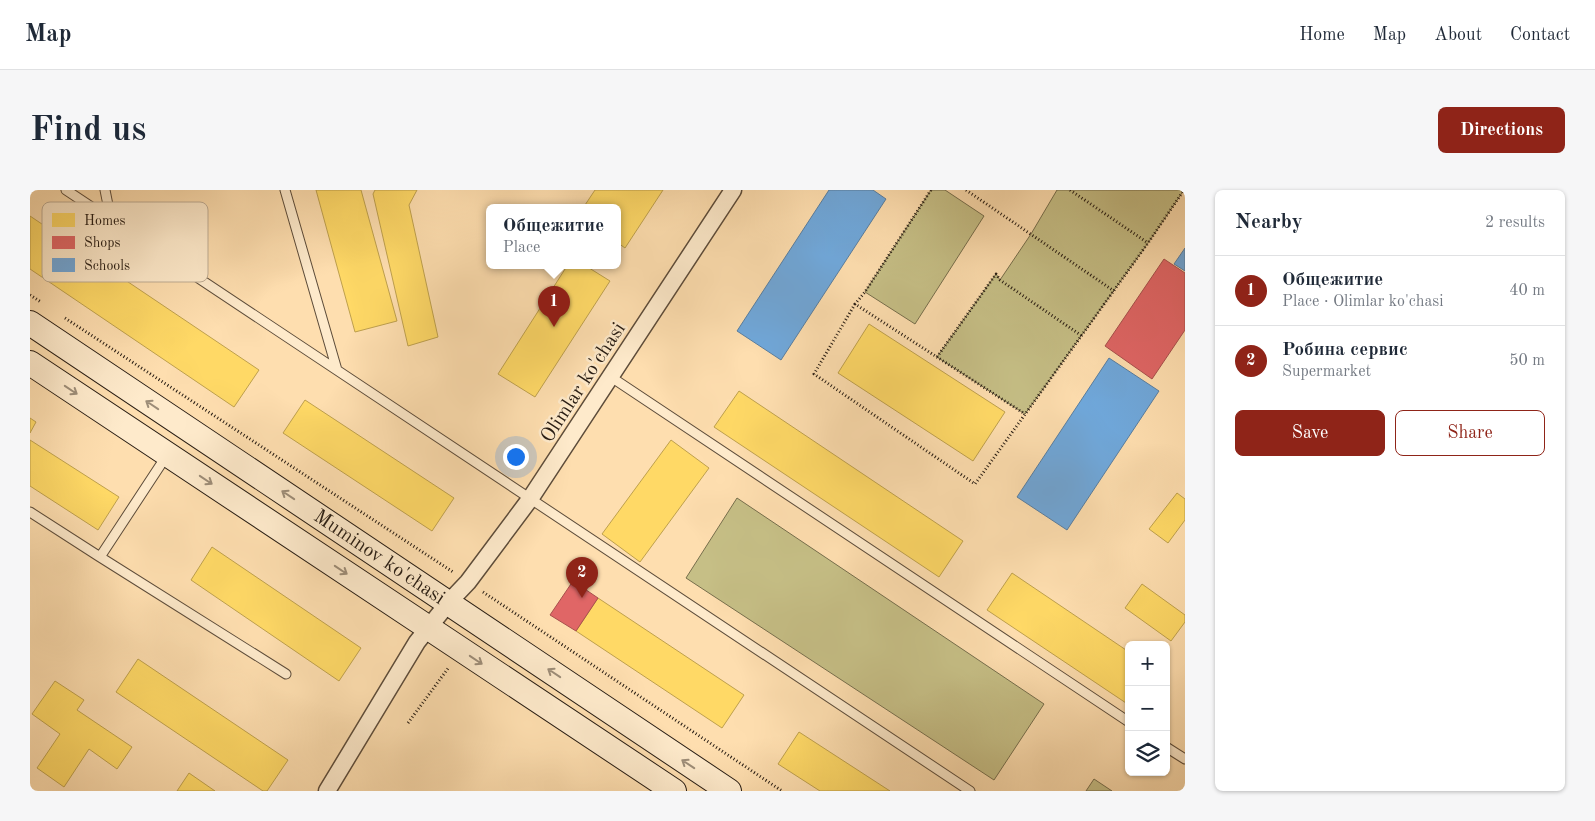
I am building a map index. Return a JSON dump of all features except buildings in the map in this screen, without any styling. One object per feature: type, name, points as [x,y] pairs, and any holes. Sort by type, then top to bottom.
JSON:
[{"type":"main road","name":"Muminov ko'chasi","points":[[30,323],[729,791]]},
{"type":"main road","name":"Muminov ko'chasi","points":[[30,363],[674,791]]},
{"type":"street","name":"Olimlar ko'chasi","points":[[327,791],[417,642],[448,602],[468,582],[530,499],[733,190]]},
{"type":"lane","points":[[66,190],[84,202]]},
{"type":"lane","points":[[285,190],[337,370]]},
{"type":"lane","points":[[204,282],[970,791]]},
{"type":"lane","points":[[611,377],[1125,719]]},
{"type":"lane","points":[[100,557],[168,454]]},
{"type":"lane","points":[[30,512],[286,674]]},
{"type":"lane","points":[[1170,750],[1185,759]]},
{"type":"path","points":[[931,190],[865,292],[855,304],[814,374],[975,484],[1184,190]]},
{"type":"path","points":[[966,190],[1114,291]]},
{"type":"path","points":[[1070,190],[1148,243]]},
{"type":"path","points":[[937,357],[996,274],[1000,280],[1082,336]]},
{"type":"path","points":[[30,295],[46,305]]},
{"type":"path","points":[[855,304],[1025,414]]},
{"type":"path","points":[[61,315],[782,791]]},
{"type":"path","points":[[408,722],[451,665]]},
{"type":"shaded area","points":[[931,190],[945,190],[984,216],[915,324],[865,292]]},
{"type":"shaded area","points":[[1057,190],[1184,190],[1025,414],[937,357],[996,274],[1000,280],[1031,234]]},
{"type":"shaded area","points":[[737,498],[1044,704],[994,780],[686,578]]},
{"type":"shaded area","points":[[1094,779],[1112,791],[1086,791]]},
{"type":"place","name":"Общежитие","points":[[554,327]]},
{"type":"place","name":"Робина сервис","points":[[582,598]]}]
